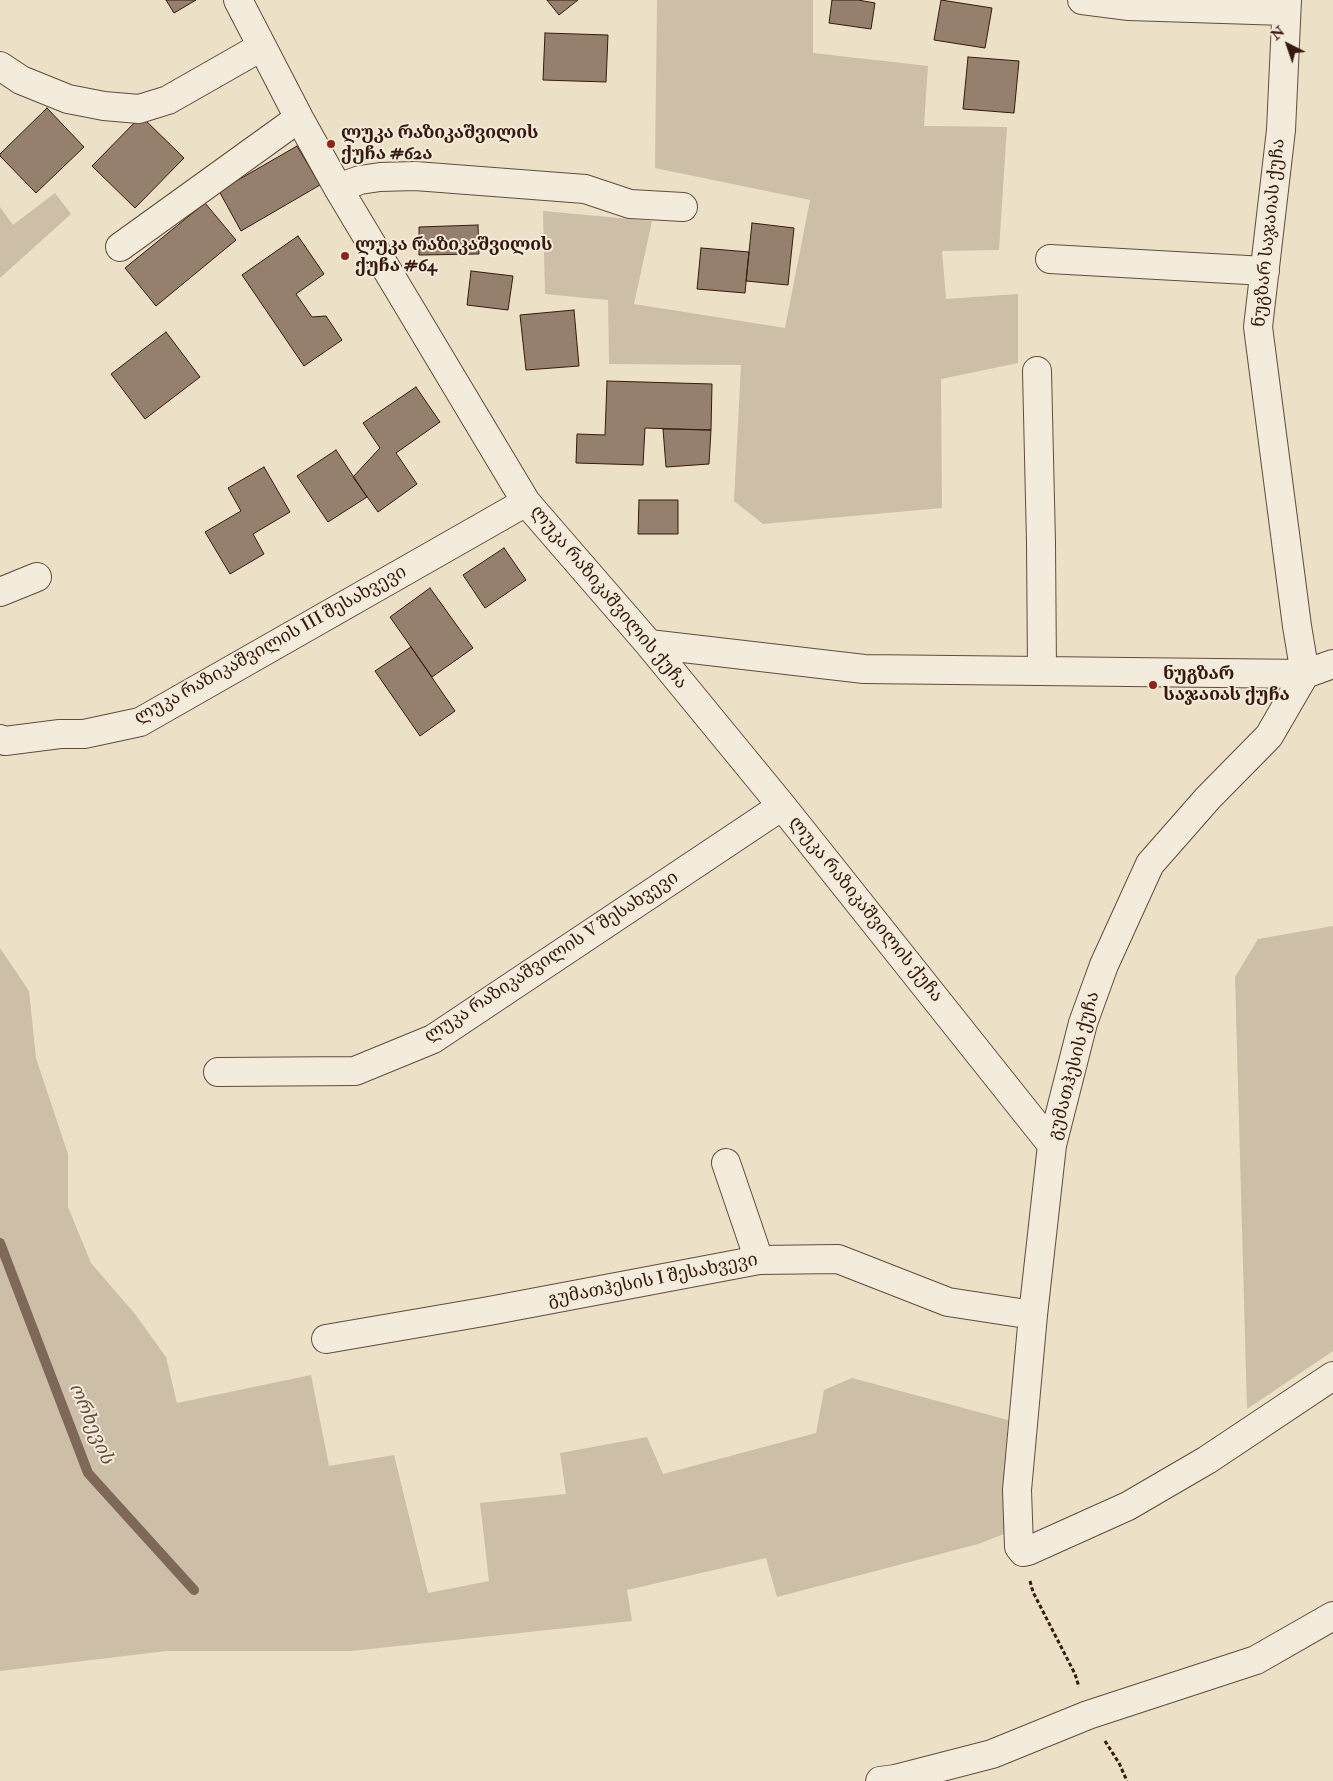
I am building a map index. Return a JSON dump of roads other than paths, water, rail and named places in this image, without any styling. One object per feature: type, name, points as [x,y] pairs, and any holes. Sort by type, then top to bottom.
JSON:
[{"type":"street","name":"ლუკა რაზიკაშვილის ქუჩა","points":[[238,0],[261,47],[338,188],[526,502],[650,644],[782,806],[1052,1145]]},
{"type":"street","points":[[1082,0],[1129,6],[1286,5]]},
{"type":"street","name":"ნუგზარ საჯაიას ქუჩა","points":[[1286,5],[1281,130],[1258,327],[1305,674]]},
{"type":"street","points":[[0,66],[21,80],[68,99],[104,106],[139,109],[168,100],[261,47]]},
{"type":"street","points":[[120,247],[299,118]]},
{"type":"street","points":[[338,188],[360,180],[415,176],[585,190],[630,204],[683,207]]},
{"type":"street","points":[[1050,259],[1265,272]]},
{"type":"street","points":[[1037,371],[1042,671]]},
{"type":"street","name":"ლუკა რაზიკაშვილის III შესახვევი","points":[[0,739],[84,734],[140,722],[526,502]]},
{"type":"street","points":[[0,592],[37,577]]},
{"type":"street","points":[[650,644],[864,669],[1305,674],[1333,664]]},
{"type":"street","name":"გუმათჰესის ქუჩა","points":[[1305,674],[1269,736],[1208,798],[1150,864],[1104,965],[1083,1023],[1052,1145],[1033,1315],[1017,1490],[1020,1547],[1023,1552],[1128,1506],[1207,1460],[1333,1376]]},
{"type":"street","name":"ლუკა რაზიკაშვილის V შესახვევი","points":[[218,1072],[355,1071],[433,1038],[782,806]]},
{"type":"street","points":[[726,1163],[759,1260]]},
{"type":"street","name":"გუმათჰესის I შესახვევი","points":[[326,1339],[489,1312],[759,1260],[838,1258],[948,1302],[1033,1315]]},
{"type":"street","points":[[880,1781],[895,1779],[992,1754],[1088,1715],[1256,1660],[1333,1616]]},
{"type":"waterway","name":"ორხევის","points":[[0,1243],[88,1473],[194,1590]]},
{"type":"place","name":"ლუკა რაზიკაშვილის ქუჩა #62ა","points":[[331,144]]},
{"type":"place","name":"ლუკა რაზიკაშვილის ქუჩა #64","points":[[345,256]]},
{"type":"place","name":"ნუგზარ საჯაიას ქუჩა","points":[[1153,685]]}]
